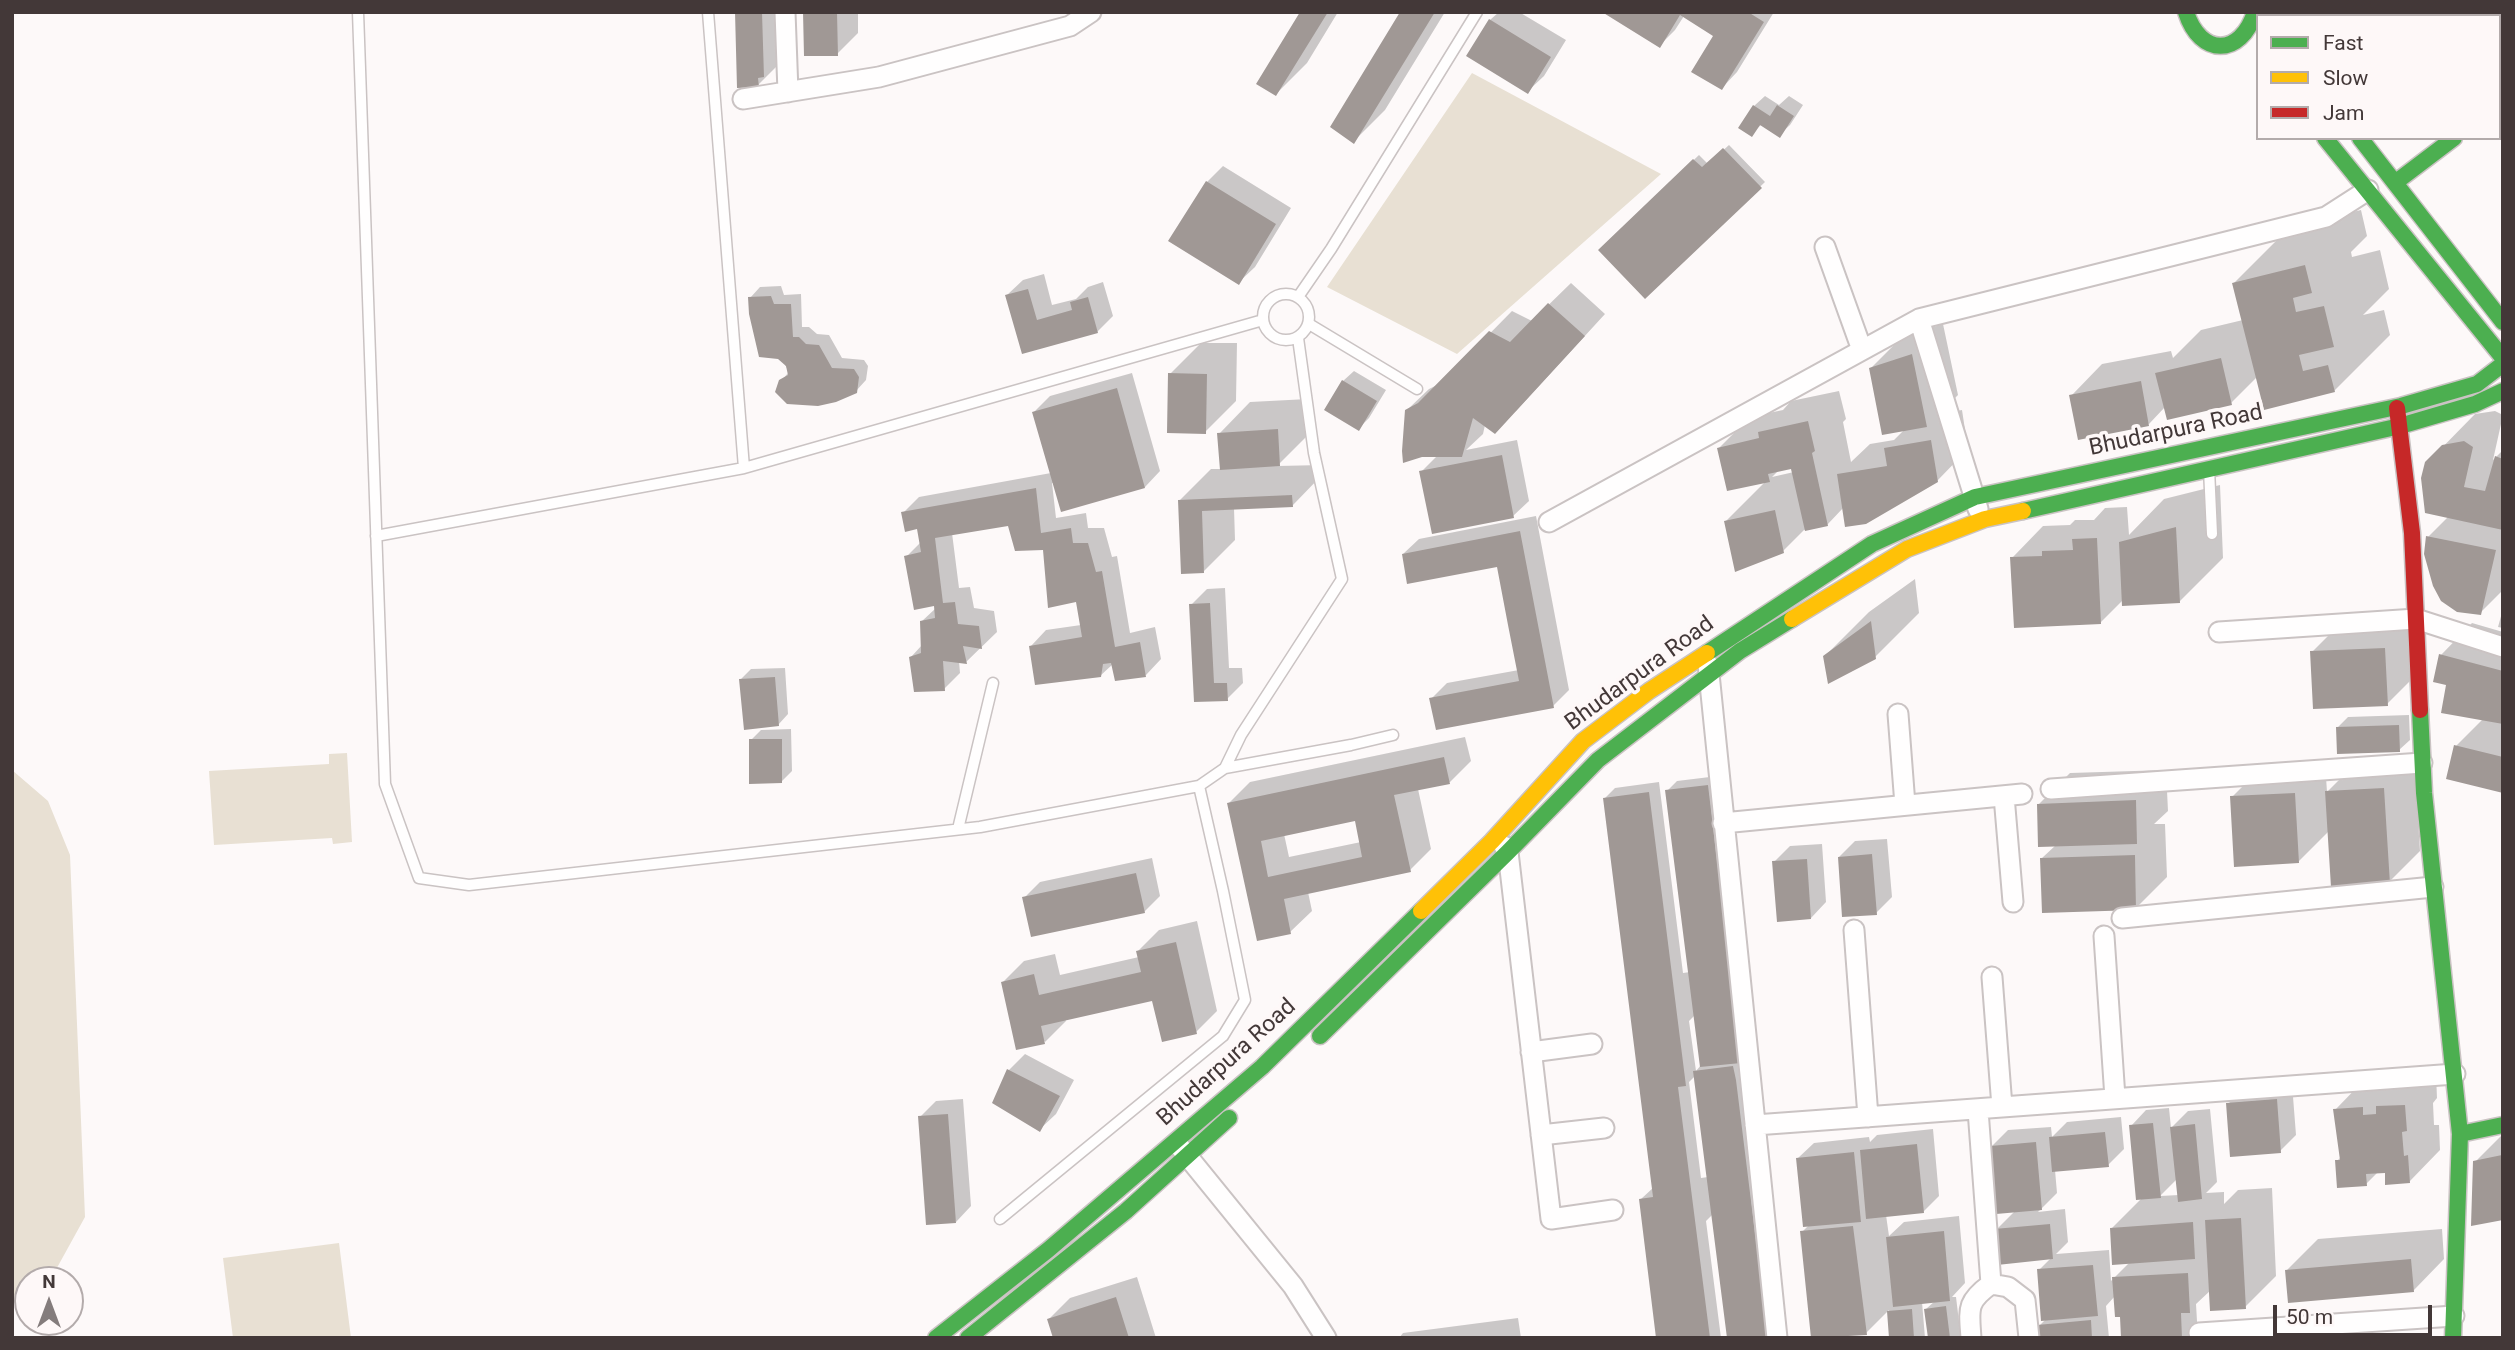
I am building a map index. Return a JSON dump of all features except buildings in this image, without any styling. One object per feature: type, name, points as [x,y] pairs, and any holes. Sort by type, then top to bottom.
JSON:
[{"type":"street","points":[[785,12],[788,92]]},
{"type":"street","points":[[743,99],[891,74],[1070,26],[1091,12]]},
{"type":"street","points":[[2182,13],[2196,37],[2208,44],[2221,46],[2246,43],[2256,14]]},
{"type":"street","points":[[2327,140],[2503,358]]},
{"type":"street","points":[[2362,140],[2503,322]]},
{"type":"street","points":[[2396,181],[2451,140]]},
{"type":"street","points":[[1549,522],[1919,319],[2326,217],[2368,190]]},
{"type":"street","points":[[1825,247],[1862,350]]},
{"type":"street","points":[[1919,319],[1982,520]]},
{"type":"street","name":"Bhudarpura Road","points":[[968,1338],[1126,1210],[1181,1149],[1351,980],[1708,662],[1872,544],[1975,497],[2397,408],[2477,384],[2503,364]]},
{"type":"street","name":"Bhudarpura Road","points":[[1307,1048],[1364,992],[1502,844],[1583,741],[1649,691],[1708,662],[1740,650],[1908,548],[1982,520],[2400,426],[2475,404],[2503,391]]},
{"type":"street","points":[[2397,408],[2412,533],[2422,763],[2460,1134],[2453,1338]]},
{"type":"street","points":[[2219,632],[2416,619],[2503,647]]},
{"type":"street","points":[[1708,662],[1777,1338]]},
{"type":"street","points":[[1898,714],[1905,805]]},
{"type":"street","points":[[2051,789],[2422,763]]},
{"type":"street","points":[[1723,823],[2013,795],[2013,902]]},
{"type":"street","points":[[1502,844],[1551,1219],[1613,1210]]},
{"type":"street","points":[[2122,918],[2433,887]]},
{"type":"street","points":[[1854,930],[1868,1117]]},
{"type":"street","points":[[2104,936],[2115,1098]]},
{"type":"street","points":[[1992,977],[2002,1107]]},
{"type":"street","points":[[1351,980],[1364,992]]},
{"type":"street","points":[[1531,1052],[1592,1044]]},
{"type":"street","points":[[1755,1125],[2455,1074]]},
{"type":"street","points":[[1978,1110],[1991,1284]]},
{"type":"street","name":"Bhudarpura Road","points":[[936,1338],[1181,1149],[1237,1111]]},
{"type":"street","points":[[2460,1134],[2503,1125]]},
{"type":"street","points":[[1541,1135],[1605,1128]]},
{"type":"street","points":[[1181,1149],[1293,1286],[1326,1338]]},
{"type":"street","points":[[1971,1338],[1969,1306],[1975,1295],[1991,1284],[2008,1287],[2025,1300],[2029,1338]]},
{"type":"street","points":[[2199,1334],[2454,1317]]},
{"type":"lane","points":[[358,12],[385,784],[419,878],[469,885],[958,829],[1199,786],[1225,768],[1351,746],[1393,735]]},
{"type":"lane","points":[[708,12],[744,468]]},
{"type":"lane","points":[[1298,297],[1331,249],[1477,12]]},
{"type":"lane","points":[[1284,294],[1298,297],[1307,306],[1309,324],[1298,338],[1280,340],[1271,336],[1263,320],[1264,310],[1275,297],[1284,294]]},
{"type":"lane","points":[[376,536],[744,468],[1263,320]]},
{"type":"lane","points":[[1309,324],[1417,389]]},
{"type":"lane","points":[[1225,768],[1241,735],[1342,579],[1314,453],[1298,338]]},
{"type":"lane","points":[[2209,468],[2212,534]]},
{"type":"lane","points":[[958,829],[993,683]]},
{"type":"lane","points":[[1000,1219],[1223,1036],[1245,1000],[1199,786]]},
{"type":"shaded area","points":[[1472,73],[1661,174],[1457,354],[1327,287]]},
{"type":"shaded area","points":[[347,753],[352,842],[333,844],[332,838],[214,845],[209,771],[329,764],[329,754]]},
{"type":"shaded area","points":[[12,770],[48,801],[70,855],[85,1217],[58,1266],[14,1266],[12,1305]]},
{"type":"shaded area","points":[[339,1243],[351,1338],[233,1338],[223,1258]]},
{"type":"traffic: fast","points":[[2186,12],[2192,27],[2201,37],[2210,44],[2220,46],[2231,44],[2240,37],[2249,27],[2255,12]]},
{"type":"traffic: fast","points":[[2327,140],[2503,358]]},
{"type":"traffic: fast","points":[[2362,140],[2503,322]]},
{"type":"traffic: fast","points":[[2396,182],[2451,140]]},
{"type":"traffic: fast","points":[[1707,653],[1872,544],[1975,497],[2401,406],[2477,384],[2503,364]]},
{"type":"traffic: fast","points":[[2023,511],[2400,426],[2475,404],[2503,391]]},
{"type":"traffic: fast","points":[[1320,1036],[1598,760],[1740,651],[1792,619]]},
{"type":"traffic: fast","points":[[2420,710],[2424,793],[2460,1134],[2453,1338]]},
{"type":"traffic: fast","points":[[936,1338],[1048,1250],[1262,1067],[1421,911]]},
{"type":"traffic: fast","points":[[968,1338],[1126,1211],[1229,1118]]},
{"type":"traffic: fast","points":[[2460,1134],[2503,1125]]},
{"type":"traffic: slow","points":[[1792,619],[1907,549],[1985,519],[2023,511]]},
{"type":"traffic: slow","points":[[1421,911],[1492,841],[1583,741],[1649,691],[1707,653]]},
{"type":"traffic: jam","points":[[2397,408],[2412,533],[2420,710]]}]
